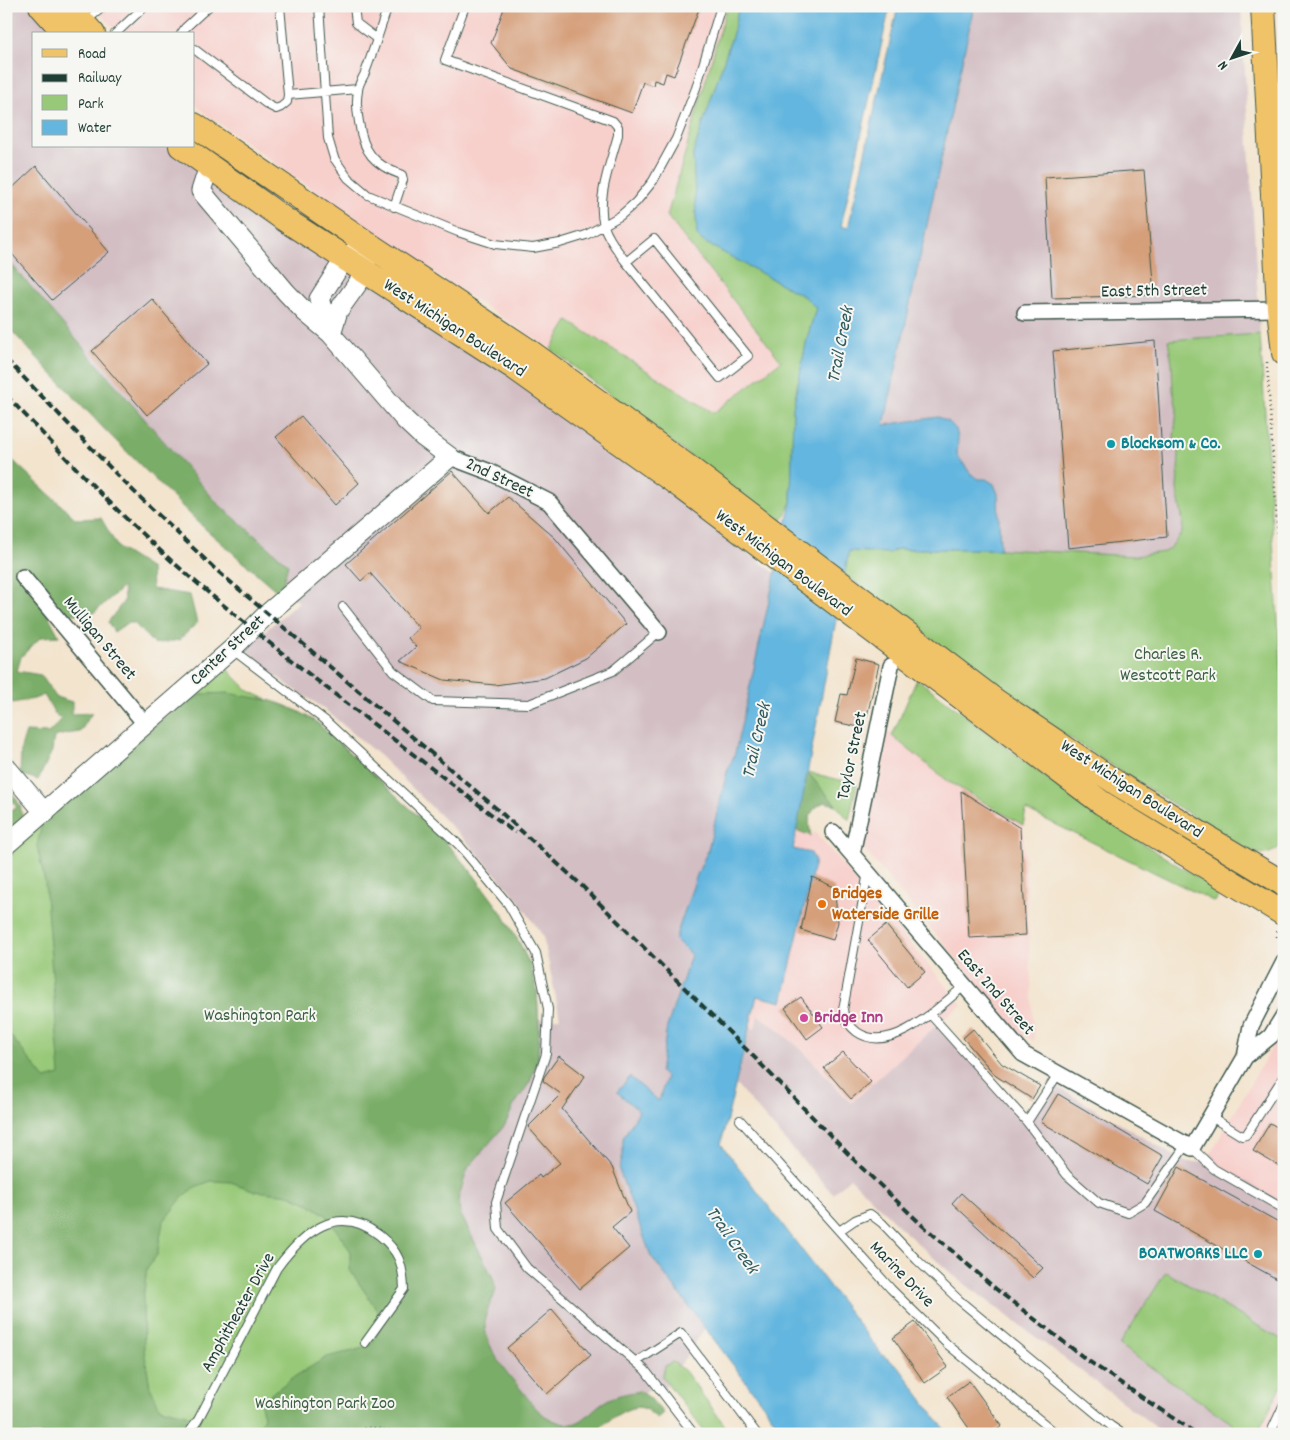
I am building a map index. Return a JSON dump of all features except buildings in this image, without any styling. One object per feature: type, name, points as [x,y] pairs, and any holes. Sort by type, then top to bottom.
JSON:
[{"type":"main road","points":[[41,6],[78,25]]},
{"type":"main road","points":[[1264,6],[1284,353]]},
{"type":"main road","points":[[195,127],[366,242]]},
{"type":"main road","points":[[184,148],[284,219],[366,272]]},
{"type":"main road","name":"West Michigan Boulevard","points":[[366,242],[526,348],[685,478],[995,712],[1102,803],[1284,914]]},
{"type":"main road","name":"West Michigan Boulevard","points":[[366,272],[685,478]]},
{"type":"main road","name":"West Michigan Boulevard","points":[[995,712],[1284,884]]},
{"type":"main road","points":[[1254,866],[1274,865],[1284,861]]},
{"type":"street","points":[[209,166],[201,191],[286,292],[305,312],[331,334],[338,311],[366,272],[366,242]]},
{"type":"street","name":"2nd Street","points":[[366,242],[345,258],[319,299],[331,334],[405,420],[423,437],[450,457],[490,472],[548,502],[659,632]]},
{"type":"street","name":"East 5th Street","points":[[1025,313],[1282,308]]},
{"type":"street","name":"Center Street","points":[[6,845],[232,649],[267,614],[450,457]]},
{"type":"street","name":"Mulligan Street","points":[[23,577],[146,725]]},
{"type":"street","name":"Taylor Street","points":[[852,854],[891,666]]},
{"type":"street","points":[[6,767],[44,812]]},
{"type":"street","name":"East 2nd Street","points":[[833,832],[1023,1054],[1189,1146]]},
{"type":"street","points":[[1189,1146],[1210,1116],[1245,1057],[1251,1026],[1284,962]]},
{"type":"street","points":[[1245,1057],[1271,1036],[1284,1015]]},
{"type":"lane","points":[[78,25],[104,6]]},
{"type":"lane","points":[[117,32],[145,6]]},
{"type":"lane","points":[[182,32],[209,6]]},
{"type":"lane","points":[[195,50],[268,105],[276,109],[281,107],[287,102],[288,95],[280,6]]},
{"type":"lane","points":[[319,6],[328,138],[334,158],[348,178],[368,195],[394,207],[495,244],[533,248],[560,243],[586,235],[604,225],[620,216],[636,202],[653,181],[676,139],[696,88],[721,6]]},
{"type":"lane","points":[[354,6],[356,23],[376,40]]},
{"type":"lane","points":[[388,6],[358,89],[357,109],[364,146],[372,157],[383,166],[402,175],[403,178],[394,207]]},
{"type":"lane","points":[[465,6],[445,60],[613,121],[618,127],[618,135],[605,184],[602,205],[604,225],[613,244],[626,262],[720,378],[748,356],[654,239],[626,262]]},
{"type":"lane","points":[[288,95],[358,89]]},
{"type":"lane","points":[[342,607],[393,671],[433,701],[530,704],[613,671],[659,632]]},
{"type":"lane","points":[[232,649],[328,722],[459,845],[508,904],[536,953],[548,1009],[546,1054],[496,1202],[498,1229],[527,1268],[645,1370],[694,1434]]},
{"type":"lane","points":[[868,872],[843,1010],[845,1019],[851,1028],[872,1039],[890,1037],[923,1020],[964,986]]},
{"type":"lane","points":[[930,1014],[1027,1122],[1067,1174],[1099,1203],[1128,1213],[1145,1203],[1189,1146],[1214,1169],[1284,1209]]},
{"type":"lane","points":[[1027,1122],[1058,1074]]},
{"type":"lane","points":[[1210,1116],[1242,1136],[1246,1135],[1284,1076]]},
{"type":"lane","points":[[1274,1092],[1284,1097]]},
{"type":"lane","name":"Marine Drive","points":[[740,1120],[891,1289],[948,1345],[1057,1434]]},
{"type":"lane","points":[[839,1231],[855,1220],[870,1214],[882,1222],[906,1249],[959,1300],[1123,1434]]},
{"type":"lane","name":"Amphitheater Drive","points":[[188,1434],[198,1420],[277,1268],[294,1247],[308,1234],[323,1225],[335,1221],[350,1221],[363,1225],[375,1232],[398,1255],[402,1265],[404,1289],[365,1343]]},
{"type":"lane","points":[[636,1362],[681,1333],[757,1434]]},
{"type":"lane","points":[[1275,1434],[1271,1432],[1284,1404]]},
{"type":"path","points":[[350,1434],[356,1430],[372,1427],[398,1434]]},
{"type":"shaded area","points":[[6,6],[40,6],[64,32],[32,32],[32,148],[174,148],[543,399],[775,573],[735,753],[727,772],[708,850],[697,875],[691,955],[667,1027],[666,1077],[660,1101],[639,1111],[623,1138],[623,1155],[619,1170],[651,1256],[705,1328],[679,1367],[673,1362],[662,1376],[668,1384],[657,1394],[652,1387],[644,1393],[640,1391],[605,1401],[575,1424],[564,1424],[538,1411],[511,1378],[490,1345],[485,1324],[486,1314],[496,1287],[461,1215],[459,1206],[460,1193],[468,1168],[505,1125],[513,1107],[530,1082],[539,1019],[560,1018],[543,936],[516,897],[468,843],[381,757],[322,707],[264,667],[245,648],[299,602],[282,588],[288,564],[217,503],[6,258]]},
{"type":"shaded area","points":[[93,6],[727,6],[667,216],[781,361],[714,413],[569,321],[551,349],[350,216],[195,105],[195,32],[118,32]]},
{"type":"shaded area","points":[[974,6],[1241,6],[1260,334],[1168,340],[1172,363],[1173,390],[1177,409],[1174,438],[1179,454],[1177,489],[1183,522],[1182,533],[1178,540],[1164,552],[1135,556],[1000,549],[998,494],[986,479],[979,479],[971,474],[963,464],[957,455],[958,438],[884,425]]},
{"type":"shaded area","points":[[887,731],[949,782],[1023,825],[1034,1041],[1019,1033],[863,848]]},
{"type":"shaded area","points":[[796,830],[811,836],[815,832],[962,1005],[939,1023],[851,1104],[802,1050],[776,1028],[759,1016],[755,1029],[750,1027],[757,996],[782,1002],[815,861],[811,853],[793,849]]},
{"type":"shaded area","points":[[758,1015],[802,1050],[851,1103],[939,1023],[1027,1122],[1052,1084],[1185,1162],[1200,1162],[1211,1153],[1220,1166],[1284,1203],[1284,1341],[1166,1273],[1119,1345],[1247,1434],[1165,1434],[953,1275],[905,1232],[850,1178],[833,1194],[736,1085],[750,1027],[755,1029]]},
{"type":"shaded area","points":[[1284,1026],[1284,1203],[1219,1166],[1211,1153]]},
{"type":"shaded area","points":[[1282,1387],[1284,1388],[1284,1434],[1257,1434]]},
{"type":"green space","points":[[727,6],[739,6],[733,33],[693,154],[697,236],[704,242],[805,297],[816,308],[807,339],[793,408],[791,502],[780,525],[551,349],[568,321],[714,413],[781,361],[667,216]]},
{"type":"green space","points":[[6,258],[217,503],[288,564],[279,593],[202,526],[108,433],[6,325]]},
{"type":"green space","name":"Charles R. Westcott Park","points":[[1260,334],[1284,716],[1284,842],[1280,847],[1267,854],[1247,850],[1029,711],[844,574],[849,551],[889,553],[897,549],[1000,549],[1135,556],[1164,552],[1169,549],[1182,533],[1183,522],[1177,489],[1179,454],[1174,438],[1177,409],[1173,390],[1172,363],[1168,340]]},
{"type":"green space","points":[[6,454],[76,519],[101,518],[118,548],[151,569],[152,589],[190,595],[197,623],[179,640],[154,644],[134,623],[127,623],[114,632],[108,622],[124,601],[123,587],[90,616],[61,612],[48,615],[59,636],[41,637],[21,657],[17,671],[41,675],[56,697],[72,702],[72,714],[92,713],[80,732],[54,737],[52,751],[38,780],[20,774],[21,748],[26,732],[48,733],[61,720],[55,714],[44,695],[12,703],[10,687],[6,683]]},
{"type":"green space","name":"Washington Park","points":[[224,666],[249,691],[298,711],[314,720],[443,839],[473,874],[504,916],[530,965],[537,992],[539,1025],[538,1058],[530,1082],[470,1158],[450,1200],[481,1345],[547,1428],[578,1434],[6,1434],[6,855]]},
{"type":"green space","points":[[917,679],[1085,807],[1220,892],[1215,902],[1026,810],[1023,825],[949,782],[892,736]]},
{"type":"green space","name":"Washington Park","points":[[228,693],[279,703],[314,720],[443,839],[473,874],[504,916],[530,965],[537,992],[538,1058],[530,1082],[513,1107],[505,1125],[468,1168],[460,1193],[459,1206],[461,1215],[496,1287],[486,1316],[487,1336],[499,1362],[536,1408],[545,1416],[567,1424],[577,1423],[608,1400],[640,1391],[650,1398],[663,1413],[657,1418],[649,1411],[637,1407],[616,1415],[593,1434],[257,1434],[264,1416],[260,1402],[294,1377],[327,1357],[368,1347],[376,1337],[383,1319],[350,1270],[350,1250],[326,1215],[309,1204],[289,1195],[255,1191],[231,1182],[211,1181],[195,1187],[181,1199],[163,1222],[157,1255],[147,1268],[143,1300],[144,1349],[150,1387],[160,1408],[186,1414],[213,1434],[6,1434],[6,1030],[45,1079],[60,1075],[45,883],[37,846],[42,823],[174,709],[203,694]]},
{"type":"green space","points":[[807,772],[857,784],[849,820]]},
{"type":"green space","points":[[807,772],[836,805],[824,802],[814,809],[809,820],[811,836],[796,830]]},
{"type":"green space","points":[[6,786],[19,804],[22,818],[6,838],[9,821],[6,811],[17,808],[6,790]]},
{"type":"green space","points":[[1166,1272],[1284,1341],[1284,1388],[1281,1387],[1257,1434],[1247,1434],[1119,1345]]},
{"type":"green space","points":[[673,1362],[685,1371],[731,1434],[706,1434],[662,1376],[665,1366]]},
{"type":"water","name":"Trail Creek","points":[[739,6],[890,6],[841,226],[848,228],[898,6],[974,6],[884,425],[938,417],[949,422],[956,429],[958,438],[957,455],[971,474],[994,484],[998,494],[1000,549],[897,549],[889,553],[849,551],[793,849],[811,853],[815,861],[782,1002],[757,996],[721,1144],[882,1355],[898,1366],[948,1434],[785,1434],[651,1256],[619,1170],[623,1155],[623,1138],[639,1111],[617,1092],[630,1077],[659,1101],[666,1077],[660,1072],[667,1027],[691,955],[675,939],[697,875],[708,850],[727,772],[735,753],[791,502],[793,408],[807,339],[816,308],[805,297],[704,242],[697,236],[693,154],[733,33]]},
{"type":"railway","points":[[6,359],[122,480],[214,568],[497,809],[578,882],[756,1059],[861,1167],[922,1225],[996,1289],[1087,1360],[1197,1434]]},
{"type":"railway","points":[[6,395],[102,494],[177,566],[319,682],[515,833]]},
{"type":"place","name":"Blocksom & Co.","points":[[1111,444]]},
{"type":"place","name":"Bridges Waterside Grille","points":[[822,904]]},
{"type":"place","name":"Bridge Inn","points":[[804,1018]]},
{"type":"place","name":"BOATWORKS LLC","points":[[1258,1254]]},
{"type":"park label","name":"Washington Park Zoo","points":[[325,1404]]}]
